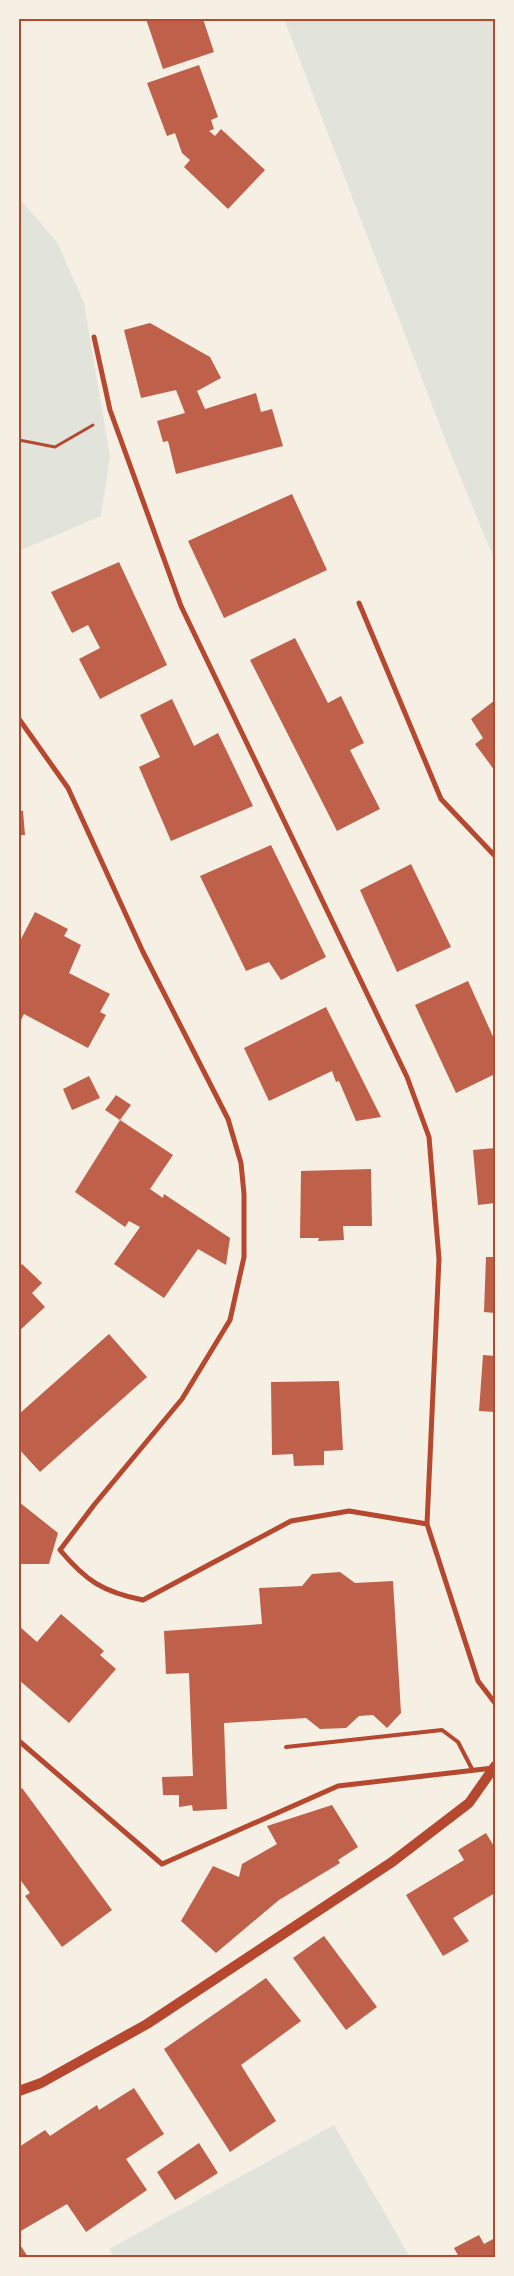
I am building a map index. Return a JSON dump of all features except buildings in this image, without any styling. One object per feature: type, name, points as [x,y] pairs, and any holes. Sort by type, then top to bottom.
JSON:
[{"type":"main road","points":[[19,2091],[40,2083],[147,2024],[392,1862],[469,1803],[495,1767]]},
{"type":"street","points":[[94,337],[110,410],[182,606],[407,1077],[429,1136],[439,1259],[427,1524],[478,1681],[495,1703]]},
{"type":"street","points":[[359,603],[441,799],[495,856]]},
{"type":"street","points":[[19,719],[68,788],[143,952],[224,1111],[241,1163],[244,1194],[244,1256],[230,1320],[182,1398],[94,1504],[60,1550],[78,1572],[105,1589],[120,1595],[143,1600],[291,1521],[349,1511],[427,1524]]},
{"type":"street","points":[[19,1741],[162,1864],[338,1786],[495,1767]]},
{"type":"lane","points":[[286,1747],[442,1730],[458,1742],[472,1769]]},
{"type":"path","points":[[19,440],[55,447],[100,421],[110,410]]},
{"type":"shaded area","points":[[284,19],[495,19],[495,561],[450,452]]},
{"type":"shaded area","points":[[19,198],[57,242],[84,303],[110,457],[101,516],[19,551]]},
{"type":"shaded area","points":[[334,2125],[410,2257],[114,2257],[109,2249]]}]
